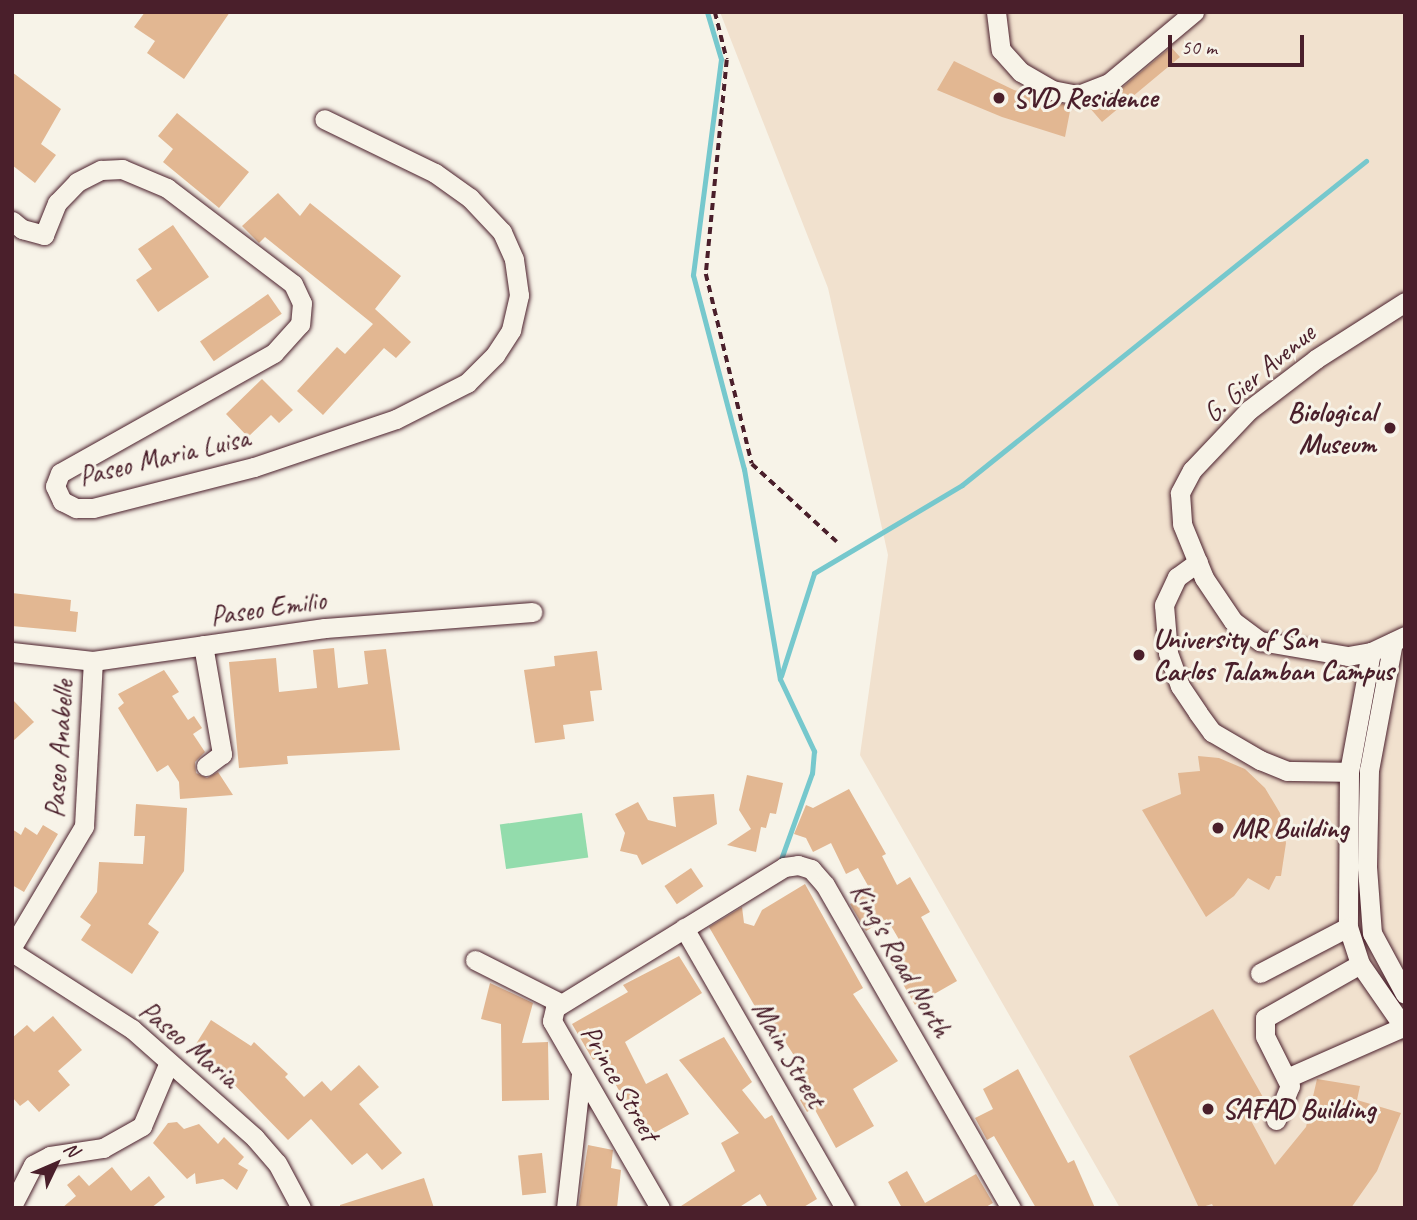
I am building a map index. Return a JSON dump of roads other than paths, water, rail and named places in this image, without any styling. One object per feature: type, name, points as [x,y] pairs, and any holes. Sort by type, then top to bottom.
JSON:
[{"type":"street","points":[[996,12],[1001,50],[1021,72],[1052,90],[1078,95],[1109,83],[1194,12]]},
{"type":"street","name":"Paseo Maria Luisa","points":[[12,220],[22,229],[44,235],[57,203],[77,183],[101,170],[122,169],[167,188],[293,284],[302,303],[300,324],[274,353],[60,473],[55,486],[62,501],[76,508],[93,508],[267,463],[396,419],[467,383],[495,355],[511,330],[519,295],[514,259],[502,232],[470,198],[435,173],[324,119]]},
{"type":"street","name":"G. Gier Avenue","points":[[1399,639],[1371,652],[1348,656],[1260,641],[1233,621],[1198,562],[1182,524],[1180,493],[1192,470],[1249,410],[1337,344],[1405,302]]},
{"type":"street","points":[[1198,562],[1177,577],[1164,605],[1168,653],[1180,686],[1198,713],[1212,732],[1260,760],[1287,771],[1349,772]]},
{"type":"street","name":"Paseo Emilio","points":[[12,652],[93,661],[325,628],[532,612]]},
{"type":"street","points":[[1399,639],[1369,770],[1368,892],[1372,933],[1405,994]]},
{"type":"street","points":[[203,645],[222,754],[206,766]]},
{"type":"street","points":[[1287,1078],[1404,1027],[1360,964],[1349,927],[1349,772],[1371,652]]},
{"type":"street","name":"Paseo Anabelle","points":[[12,947],[84,826],[93,661]]},
{"type":"street","name":"King's Road North","points":[[684,928],[784,867],[811,869],[1012,1208]]},
{"type":"street","points":[[1260,973],[1349,927]]},
{"type":"street","name":"Prince Street","points":[[660,1208],[552,1021],[560,1003],[684,928]]},
{"type":"street","name":"Main Street","points":[[684,928],[845,1208]]},
{"type":"street","name":"Paseo Maria","points":[[12,952],[132,1029],[262,1146],[278,1163],[301,1208]]},
{"type":"street","points":[[475,960],[560,1003]]},
{"type":"street","points":[[1276,1120],[1289,1098],[1287,1078],[1265,1036],[1265,1018],[1360,964]]},
{"type":"street","points":[[12,1206],[33,1165],[50,1156],[103,1148],[142,1126],[169,1062]]},
{"type":"street","points":[[566,1208],[581,1074]]},
{"type":"waterway","points":[[707,12],[721,59],[693,275],[744,469],[780,679],[814,751],[812,773],[781,859]]},
{"type":"waterway","points":[[781,676],[814,573],[962,485],[1366,161]]},
{"type":"place","name":"SVD Residence","points":[[999,98]]},
{"type":"place","name":"Biological Museum","points":[[1390,428]]},
{"type":"place","name":"University of San Carlos Talamban Campus","points":[[1139,655]]},
{"type":"place","name":"MR Building","points":[[1218,828]]},
{"type":"place","name":"SAFAD Building","points":[[1208,1109]]}]
